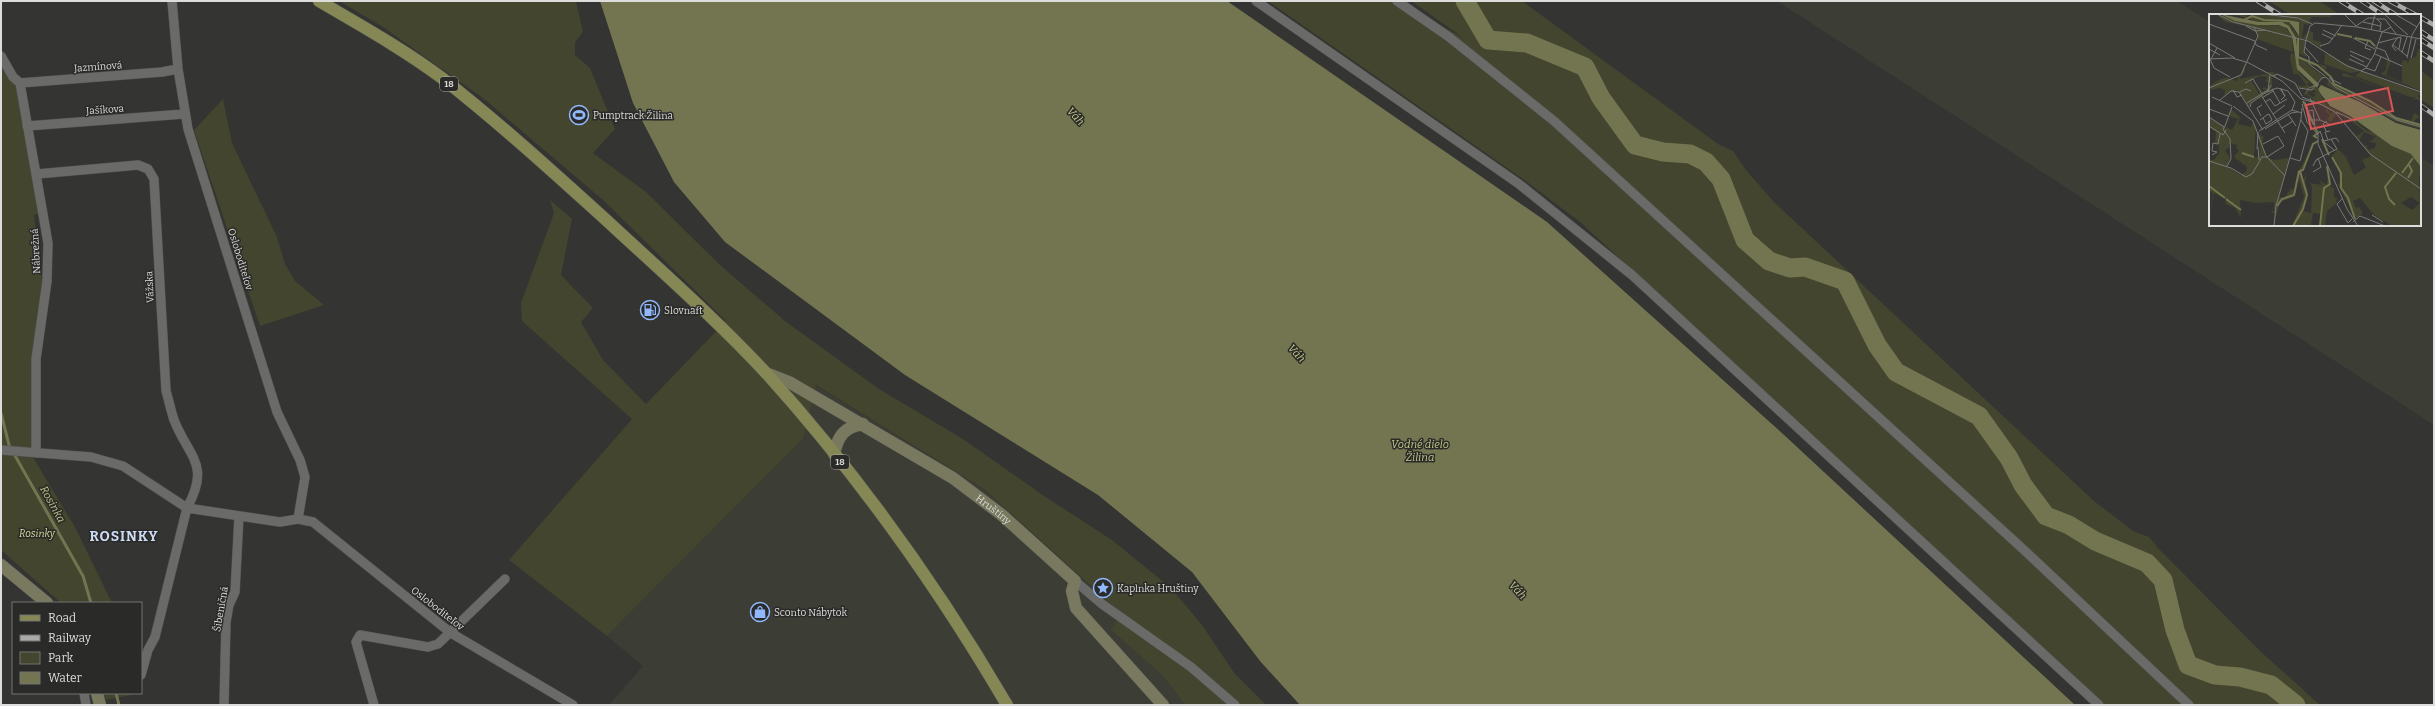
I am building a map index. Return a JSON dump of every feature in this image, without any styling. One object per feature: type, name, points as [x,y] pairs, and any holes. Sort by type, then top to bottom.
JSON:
[{"type":"main road","name":"18","points":[[319,1],[404,52],[440,77],[497,122],[642,253],[766,373],[834,454],[934,588],[1007,705]]},
{"type":"street","name":"Osloboditeľov","points":[[172,1],[178,69],[184,114],[277,412],[300,460],[304,477],[298,518],[313,522],[451,633],[573,705]]},
{"type":"street","points":[[1256,1],[1519,184],[1632,275],[2099,705]]},
{"type":"street","points":[[1396,1],[1448,37],[1554,121],[2024,550],[2189,705]]},
{"type":"street","name":"Nábrežná","points":[[1,56],[13,77],[20,83],[48,243],[47,281],[36,359],[36,453]]},
{"type":"street","name":"Jazmínová","points":[[20,83],[162,72],[178,69]]},
{"type":"street","name":"Jašíkova","points":[[27,126],[184,114]]},
{"type":"street","name":"Vážska","points":[[37,174],[138,165],[148,169],[154,179],[166,391],[175,421],[192,451],[198,470],[194,495],[187,508],[155,637],[148,650],[142,671]]},
{"type":"street","name":"Hruštiny","points":[[766,373],[790,382],[954,478],[1002,515],[1076,581]]},
{"type":"street","points":[[834,454],[840,434],[846,429],[863,424]]},
{"type":"street","points":[[4,450],[91,456],[123,466],[187,508],[280,522],[298,518]]},
{"type":"street","name":"Šibeničná","points":[[224,705],[226,622],[229,605],[235,592],[238,516]]},
{"type":"street","points":[[1,564],[46,602]]},
{"type":"street","points":[[374,705],[356,642],[360,635],[428,646],[438,644],[451,633],[505,578]]},
{"type":"street","points":[[1163,705],[1076,608],[1072,591],[1076,581],[1102,604],[1191,667],[1235,705]]},
{"type":"street","points":[[84,694],[86,705]]},
{"type":"street","points":[[97,694],[100,705]]},
{"type":"shaded area","points":[[1777,1],[2177,1],[2209,21],[2209,226],[2421,226],[2421,158],[2434,166],[2434,425]]},
{"type":"shaded area","points":[[815,385],[984,489],[1121,613],[1112,630],[1163,676],[1185,705],[609,705],[643,666],[607,636],[803,439]]},
{"type":"green space","points":[[339,1],[576,1],[583,32],[575,42],[575,55],[590,68],[615,129],[593,153],[646,192],[720,265],[785,321],[879,389],[963,439],[1044,496],[1112,540],[1171,588],[1202,625],[1235,674],[1266,705],[1185,705],[1163,676],[1111,630],[1121,613],[984,489],[816,385],[803,439],[607,636],[509,560],[632,419],[522,321],[521,303],[554,213],[550,200],[572,219],[561,275],[593,308],[581,322],[603,360],[646,404],[726,321],[603,200],[484,99],[383,27]]},
{"type":"green space","points":[[1268,1],[1395,1],[1464,38],[1411,1],[1522,1],[1718,144],[1733,151],[1746,170],[1775,203],[2094,501],[2133,531],[2149,537],[2159,549],[2259,650],[2320,705],[2106,705],[1580,222],[1527,182]]},
{"type":"green space","points":[[2269,1],[2319,1],[2339,14],[2289,14]]},
{"type":"green space","name":"Rosinky","points":[[1,59],[17,89],[40,213],[34,215],[43,290],[32,441],[34,459],[75,527],[112,602],[60,602],[1,550]]},
{"type":"green space","points":[[2421,71],[2434,80],[2434,108],[2421,100]]},
{"type":"green space","points":[[223,99],[232,143],[277,237],[285,264],[295,281],[324,305],[260,326],[194,130]]},
{"type":"green space","points":[[104,694],[131,694],[131,695],[106,700]]},
{"type":"water","name":"Vodné dielo Žilina","points":[[600,1],[1227,1],[1547,222],[1783,434],[2075,705],[1300,705],[1260,661],[1192,572],[1098,495],[905,375],[725,242],[674,182],[633,103]]},
{"type":"waterway","points":[[1465,1],[1488,40],[1527,43],[1585,67],[1601,98],[1635,145],[1663,152],[1690,154],[1706,162],[1721,179],[1745,240],[1769,261],[1790,268],[1805,267],[1845,281],[1877,345],[1896,372],[1979,416],[2009,458],[2023,485],[2046,516],[2069,525],[2095,541],[2147,563],[2163,580],[2175,630],[2188,665],[2215,675],[2240,677],[2271,685],[2296,705]]},
{"type":"waterway","name":"Rosinka","points":[[1,413],[9,445],[83,576],[91,602]]},
{"type":"waterway","name":"Rosinka","points":[[116,694],[119,705]]},
{"type":"railway","points":[[2258,1],[2278,14]]},
{"type":"railway","points":[[2341,1],[2361,14]]},
{"type":"railway","points":[[2362,1],[2382,14]]},
{"type":"railway","points":[[2374,1],[2394,14]]},
{"type":"railway","points":[[2390,1],[2414,14]]},
{"type":"railway","points":[[2421,18],[2434,25]]},
{"type":"railway","points":[[2421,32],[2434,40]]},
{"type":"railway","points":[[2421,40],[2434,48]]},
{"type":"railway","points":[[2421,53],[2434,61]]},
{"type":"railway","points":[[2421,106],[2434,115]]},
{"type":"place","name":"Pumptrack Žilina","points":[[579,115]]},
{"type":"place","name":"Slovnaft","points":[[650,310]]},
{"type":"place","name":"Kaplnka Hruštiny","points":[[1103,588]]},
{"type":"place","name":"Sconto Nábytok","points":[[760,612]]},
{"type":"district","name":"ROSINKY","points":[[124,536]]},
{"type":"water label","name":"Váh","points":[[1076,116]]},
{"type":"water label","name":"Váh","points":[[1297,353]]},
{"type":"water label","name":"Váh","points":[[1518,590]]}]
